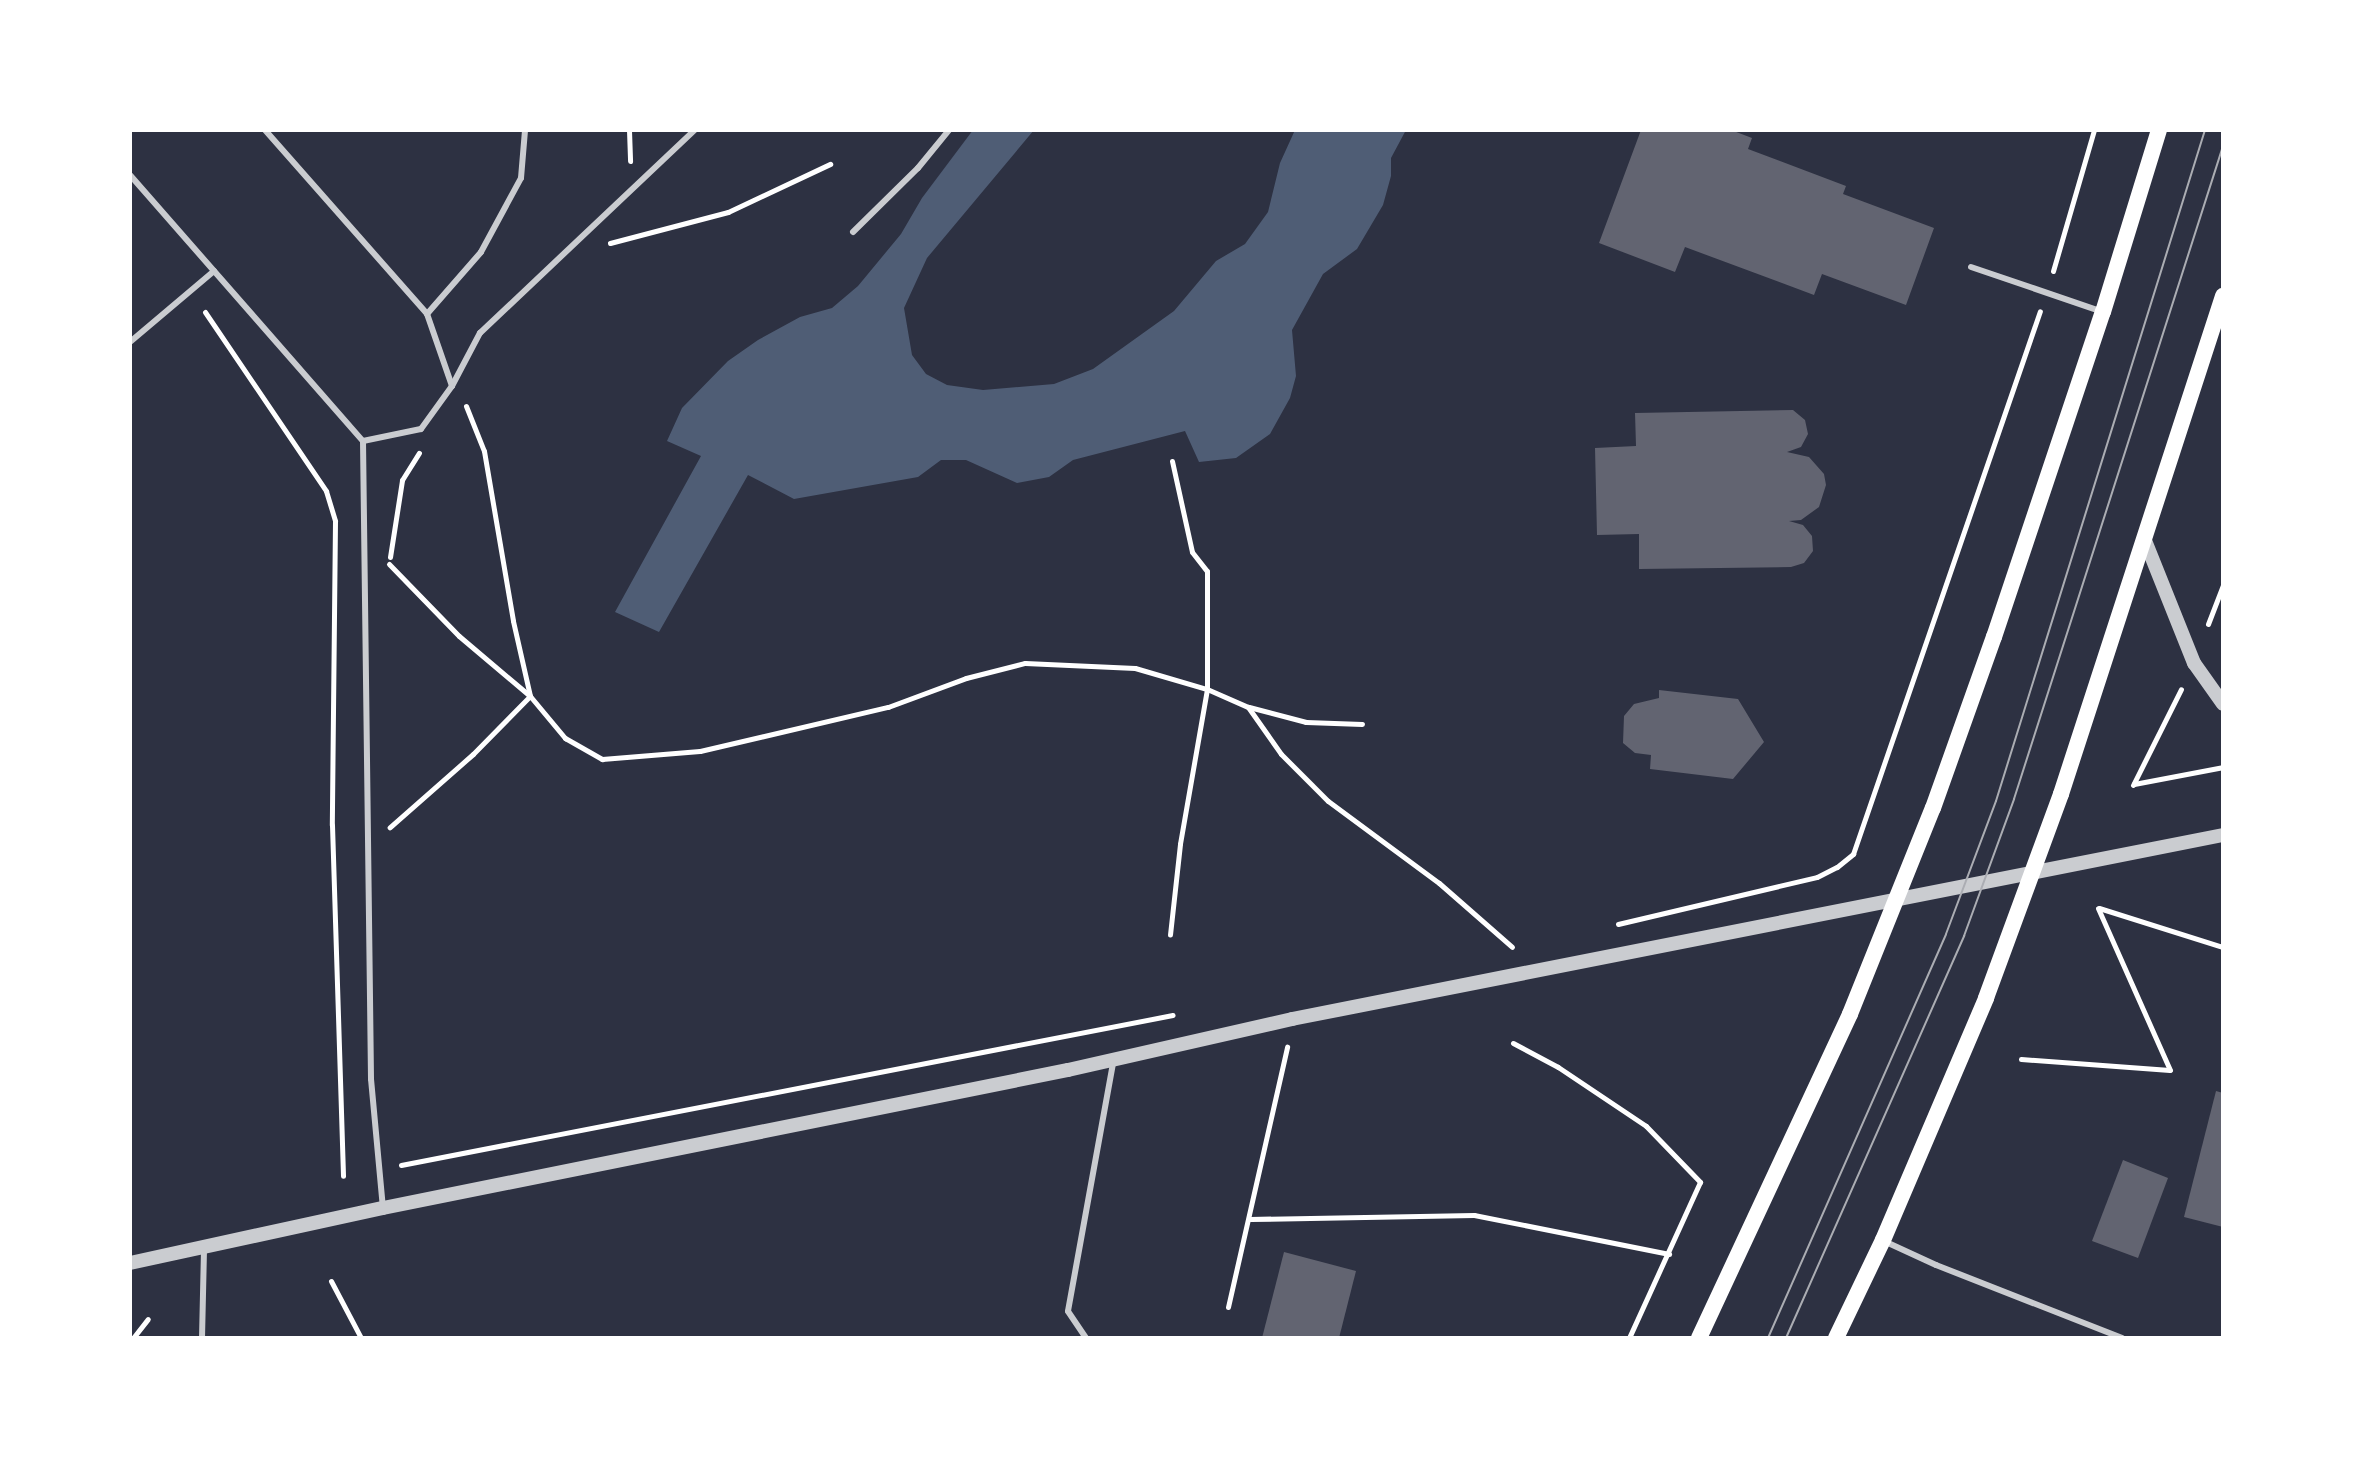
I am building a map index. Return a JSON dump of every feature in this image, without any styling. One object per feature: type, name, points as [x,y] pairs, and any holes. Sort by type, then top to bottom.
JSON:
[{"type":"main road","points":[[1699,1338],[1850,1014],[1897,901],[1994,637],[2103,312],[2159,130]]},
{"type":"main road","points":[[1836,1338],[1883,1240],[1986,998],[2218,332],[2223,296]]},
{"type":"street","points":[[2144,538],[2194,663],[2223,704]]},
{"type":"street","points":[[130,1263],[383,1208],[1114,1059],[1292,1019],[2223,835]]},
{"type":"lane","points":[[265,130],[427,314],[452,386]]},
{"type":"lane","points":[[427,314],[481,252],[521,178],[525,130]]},
{"type":"lane","points":[[363,441],[421,429],[452,386],[480,333],[695,130]]},
{"type":"lane","points":[[853,232],[918,168],[949,130]]},
{"type":"lane","points":[[130,175],[363,441],[371,1079],[383,1208]]},
{"type":"lane","points":[[1971,267],[2103,312]]},
{"type":"lane","points":[[130,342],[214,271]]},
{"type":"lane","points":[[1086,1338],[1068,1311],[1114,1059]]},
{"type":"lane","points":[[1883,1240],[1936,1265],[2122,1338]]},
{"type":"lane","points":[[202,1338],[204,1247]]},
{"type":"path","points":[[1616,924],[1817,877],[1853,854],[2047,293],[2094,130]]},
{"type":"path","points":[[697,221],[728,212],[830,164]]},
{"type":"path","points":[[205,312],[326,491],[335,521],[332,825],[343,1176]]},
{"type":"path","points":[[452,386],[466,405],[484,451],[513,621],[530,696]]},
{"type":"path","points":[[425,442],[402,480],[389,564],[459,636],[530,696],[565,738],[602,759],[700,751],[888,707],[966,678],[1025,663],[1135,668],[1207,689],[1248,707],[1306,722],[1362,724]]},
{"type":"path","points":[[1170,934],[1180,844],[1207,689],[1207,571],[1192,552],[1172,461]]},
{"type":"path","points":[[386,831],[473,754],[530,696]]},
{"type":"path","points":[[1248,707],[1281,754],[1328,801],[1439,883],[1514,949],[1503,952]]},
{"type":"path","points":[[2133,785],[2223,767]]},
{"type":"path","points":[[2021,1059],[2170,1070],[2098,908],[2223,947]]},
{"type":"path","points":[[400,1165],[1185,1013]]},
{"type":"path","points":[[1228,1307],[1292,1019]]},
{"type":"path","points":[[1513,1043],[1558,1067],[1646,1126],[1700,1182],[1629,1338]]},
{"type":"path","points":[[1250,1219],[1474,1215],[1669,1254]]},
{"type":"path","points":[[331,1281],[361,1338]]},
{"type":"path","points":[[133,1338],[148,1319]]},
{"type":"water","points":[[973,130],[1034,130],[927,258],[904,308],[912,355],[926,374],[947,385],[983,390],[1054,384],[1093,369],[1174,311],[1216,261],[1245,244],[1268,212],[1280,163],[1295,130],[1406,130],[1391,158],[1391,176],[1383,205],[1357,249],[1323,274],[1292,330],[1296,376],[1290,398],[1270,434],[1236,458],[1199,462],[1185,431],[1073,460],[1049,477],[1017,483],[966,460],[941,460],[918,477],[794,499],[748,475],[659,632],[615,612],[701,456],[667,441],[682,408],[728,361],[758,340],[800,317],[832,308],[858,286],[901,234],[922,198]]},
{"type":"building","points":[[1641,130],[1731,130],[1752,138],[1748,149],[1846,186],[1843,194],[1934,228],[1906,305],[1822,274],[1814,295],[1685,247],[1675,272],[1599,243]]},
{"type":"building","points":[[1793,410],[1805,420],[1808,434],[1801,447],[1787,452],[1809,457],[1824,474],[1826,485],[1819,507],[1801,520],[1789,521],[1803,525],[1812,536],[1813,551],[1804,563],[1791,567],[1639,569],[1639,534],[1597,535],[1595,448],[1636,446],[1635,413]]},
{"type":"building","points":[[1659,690],[1738,699],[1764,742],[1733,779],[1650,769],[1651,755],[1635,753],[1623,743],[1624,716],[1634,704],[1659,698]]},
{"type":"building","points":[[2216,1091],[2223,1093],[2223,1227],[2184,1217]]},
{"type":"building","points":[[2123,1160],[2168,1178],[2138,1258],[2092,1241]]},
{"type":"building","points":[[1284,1252],[1356,1271],[1339,1338],[1262,1338]]},
{"type":"tram line","points":[[1768,1338],[1946,934],[1996,801],[2205,130]]},
{"type":"tram line","points":[[1786,1338],[1964,936],[2014,799],[2223,146]]}]
